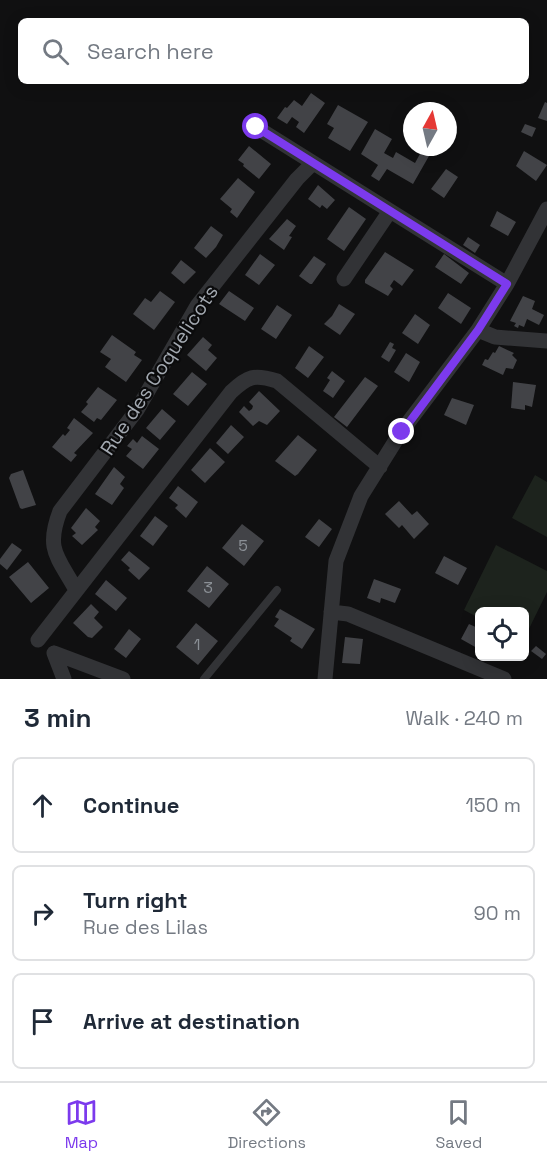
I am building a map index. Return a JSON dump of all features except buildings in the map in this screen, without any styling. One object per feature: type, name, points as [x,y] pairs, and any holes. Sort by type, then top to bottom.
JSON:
[{"type":"street","points":[[256,127],[507,284]]},
{"type":"street","name":"Rue des Coquelicots","points":[[76,590],[52,546],[54,527],[60,511],[137,410],[197,306],[297,179],[313,163]]},
{"type":"street","points":[[325,679],[336,561],[361,496],[402,432],[478,330],[507,284],[547,209]]},
{"type":"street","points":[[344,279],[390,211]]},
{"type":"street","points":[[478,330],[495,337],[547,341]]},
{"type":"street","points":[[38,640],[231,392],[246,378],[262,376],[277,381],[380,467]]},
{"type":"street","points":[[331,612],[348,614],[504,679]]},
{"type":"street","points":[[64,679],[54,653],[123,679]]},
{"type":"lane","points":[[204,679],[277,590]]},
{"type":"shaded area","points":[[535,475],[547,482],[547,537],[512,518]]},
{"type":"shaded area","points":[[496,545],[547,571],[547,592],[529,629],[529,607],[475,607],[475,616],[464,610]]},
{"type":"route","points":[[256,127],[507,284],[478,330],[402,432]]}]
